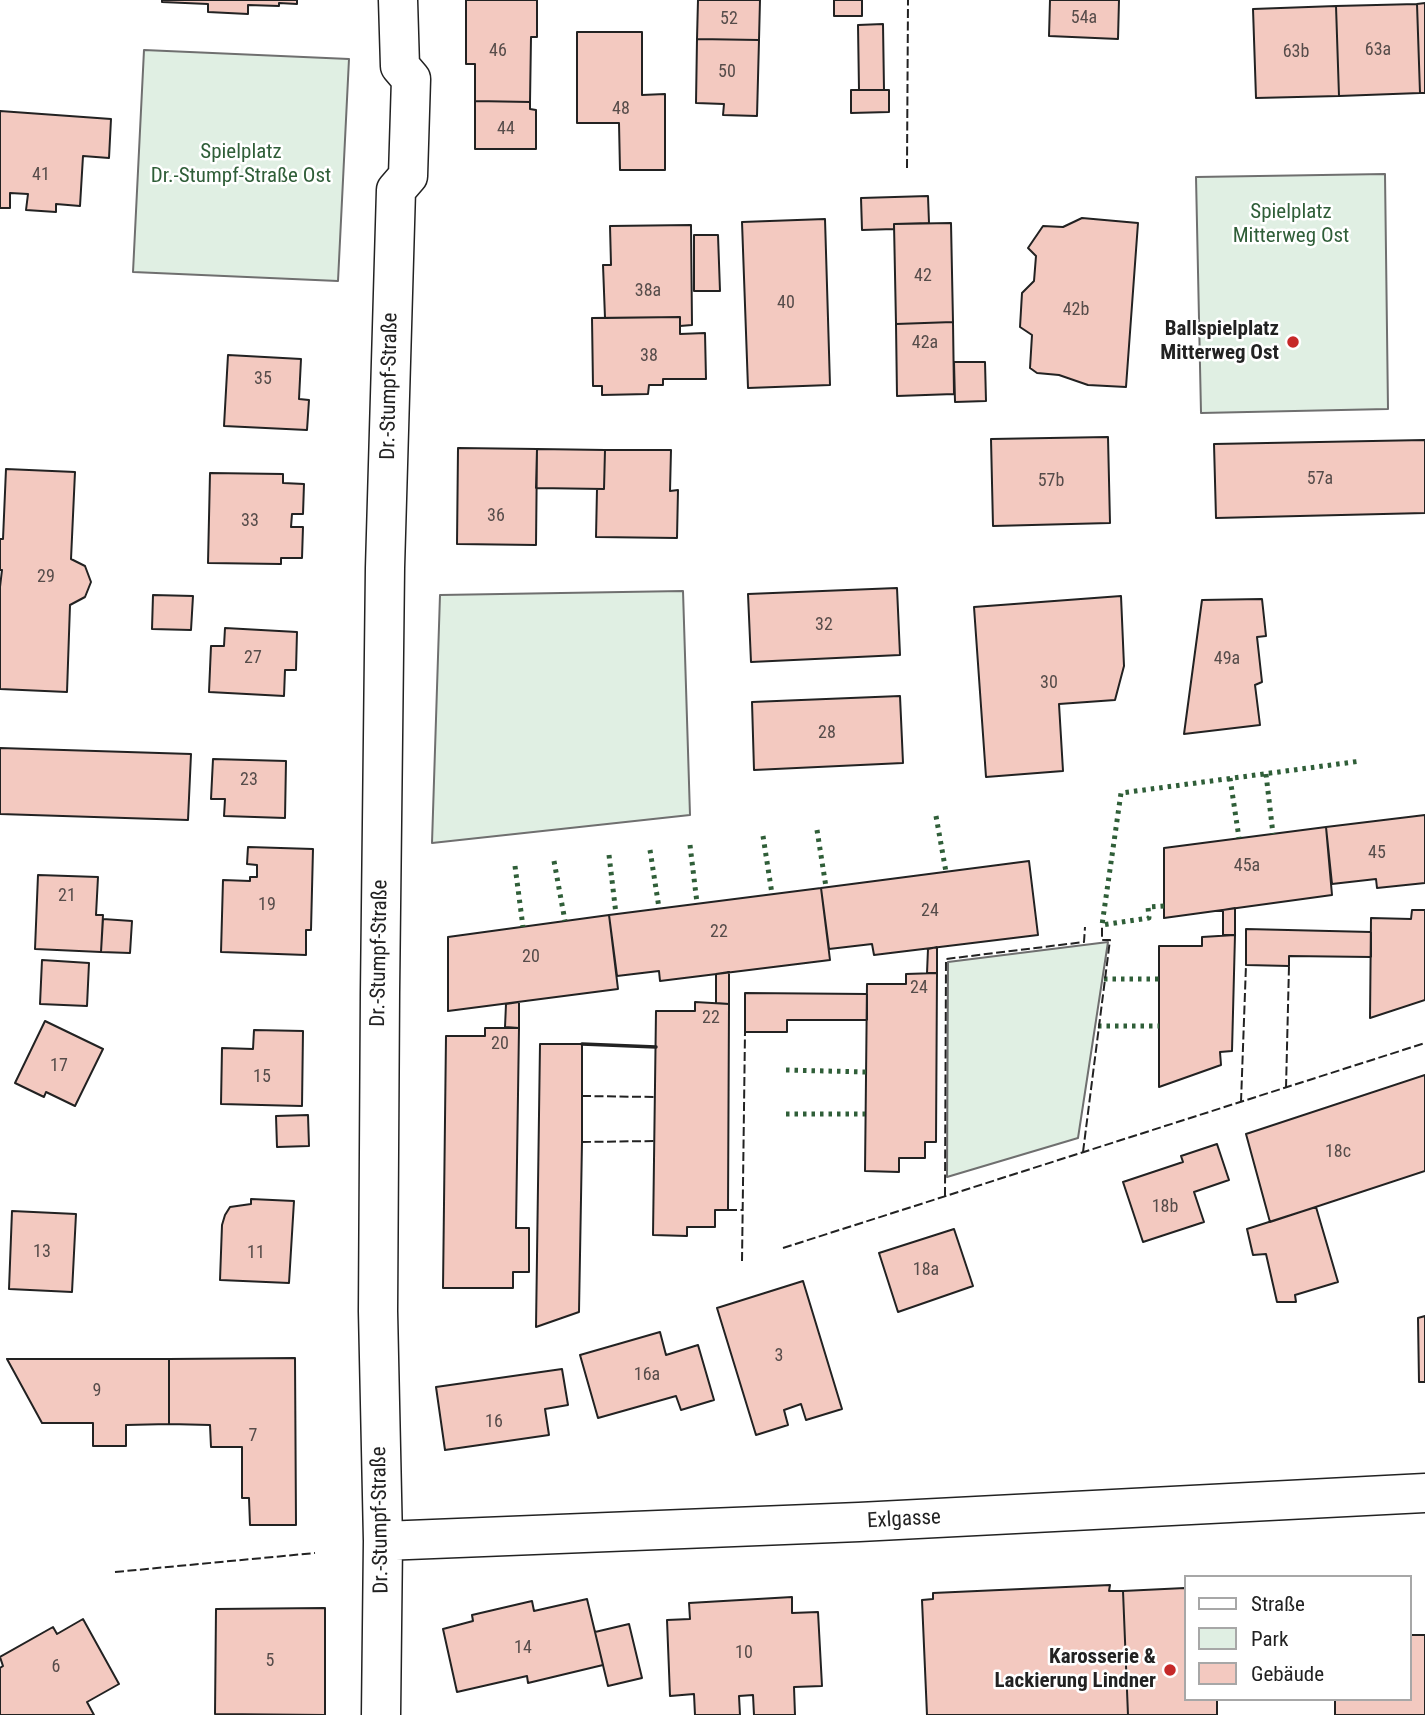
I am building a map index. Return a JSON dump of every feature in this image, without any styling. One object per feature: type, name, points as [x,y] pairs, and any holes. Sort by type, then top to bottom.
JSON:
[{"type":"street","name":"Dr.-Stumpf-Straße","points":[[381,1715],[383,1541],[378,1388],[380,992],[385,568],[396,190],[385,176],[388,78],[400,66],[398,0]]},
{"type":"street","name":"Exlgasse","points":[[383,1541],[859,1522],[1425,1493]]},
{"type":"green space","name":"Spielplatz Dr.-Stumpf-Straße Ost","points":[[144,50],[349,59],[338,281],[133,272]]},
{"type":"green space","name":"Spielplatz Mitterweg Ost","points":[[1385,174],[1388,409],[1201,413],[1196,177]]},
{"type":"green space","points":[[683,591],[690,815],[432,843],[440,595]]},
{"type":"green space","points":[[1108,942],[1078,1138],[947,1177],[948,962]]},
{"type":"building","points":[[162,0],[297,0],[297,4],[248,5],[248,14],[208,12],[208,4]]},
{"type":"building","points":[[466,0],[537,0],[537,37],[531,37],[530,102],[475,101],[475,64],[466,64]]},
{"type":"building","points":[[698,0],[760,0],[759,40],[697,39]]},
{"type":"building","points":[[834,0],[862,0],[862,16],[834,16]]},
{"type":"building","points":[[1050,0],[1119,0],[1118,39],[1049,36]]},
{"type":"building","points":[[1425,3],[1425,93],[1420,93],[1417,4]]},
{"type":"building","points":[[1417,4],[1420,93],[1339,96],[1336,6]]},
{"type":"building","points":[[1336,6],[1339,96],[1256,98],[1253,9]]},
{"type":"building","points":[[883,24],[884,90],[859,90],[858,25]]},
{"type":"building","points":[[577,32],[642,32],[642,95],[665,94],[665,170],[620,170],[619,123],[577,123]]},
{"type":"building","points":[[697,39],[759,40],[757,116],[723,115],[724,104],[696,103]]},
{"type":"building","points":[[851,90],[889,90],[889,112],[851,113]]},
{"type":"building","points":[[475,101],[530,102],[530,109],[536,110],[536,149],[475,149]]},
{"type":"building","points":[[0,111],[111,119],[109,158],[83,156],[80,206],[56,204],[56,212],[26,210],[28,194],[10,193],[10,208],[0,208]]},
{"type":"building","points":[[928,196],[929,223],[894,224],[894,229],[862,230],[861,198]]},
{"type":"building","points":[[1082,218],[1138,223],[1126,387],[1088,385],[1059,375],[1037,373],[1030,368],[1032,335],[1020,327],[1022,293],[1034,281],[1036,256],[1028,248],[1043,226],[1063,227]]},
{"type":"building","points":[[825,219],[830,385],[748,388],[742,222]]},
{"type":"building","points":[[951,223],[953,322],[896,324],[894,224]]},
{"type":"building","points":[[691,225],[692,325],[680,326],[680,317],[605,318],[603,265],[611,265],[610,226]]},
{"type":"building","points":[[694,235],[718,235],[720,291],[694,291]]},
{"type":"building","points":[[680,317],[680,334],[705,333],[706,379],[663,379],[663,385],[649,385],[648,394],[602,395],[602,386],[593,386],[592,318]]},
{"type":"building","points":[[953,322],[954,394],[897,396],[896,324]]},
{"type":"building","points":[[228,355],[301,359],[299,399],[309,400],[307,430],[224,426]]},
{"type":"building","points":[[954,362],[985,362],[986,401],[955,402]]},
{"type":"building","points":[[1108,437],[1110,523],[993,526],[991,439]]},
{"type":"building","points":[[1425,440],[1425,513],[1216,518],[1214,444]]},
{"type":"building","points":[[458,448],[537,449],[536,545],[457,544]]},
{"type":"building","points":[[537,449],[605,450],[604,489],[536,488]]},
{"type":"building","points":[[605,450],[671,450],[670,491],[678,490],[677,538],[596,537],[597,489],[604,489]]},
{"type":"building","points":[[6,469],[75,472],[71,559],[85,566],[91,582],[85,597],[70,605],[67,692],[0,689],[0,539],[3,539]]},
{"type":"building","points":[[210,473],[283,474],[283,483],[304,484],[303,514],[292,514],[291,527],[303,527],[302,558],[281,558],[281,564],[208,563]]},
{"type":"building","points":[[897,588],[900,655],[751,662],[748,594]]},
{"type":"building","points":[[153,595],[193,596],[191,630],[152,629]]},
{"type":"building","points":[[1121,596],[1124,666],[1115,700],[1059,704],[1063,771],[986,777],[974,607]]},
{"type":"building","points":[[1262,599],[1266,636],[1257,637],[1262,682],[1255,685],[1260,725],[1184,734],[1202,600]]},
{"type":"building","points":[[225,628],[297,632],[296,670],[285,670],[284,696],[209,692],[211,646],[224,646]]},
{"type":"building","points":[[900,696],[903,763],[754,770],[752,702]]},
{"type":"building","points":[[0,748],[191,754],[188,820],[0,814]]},
{"type":"building","points":[[213,759],[286,761],[285,818],[224,816],[225,799],[211,799]]},
{"type":"building","points":[[1425,815],[1425,883],[1377,888],[1376,879],[1332,884],[1326,827]]},
{"type":"building","points":[[1326,827],[1332,895],[1164,918],[1164,848]]},
{"type":"building","points":[[248,847],[313,849],[311,930],[306,930],[306,955],[221,952],[223,880],[250,881],[250,877],[257,877],[257,865],[247,864]]},
{"type":"building","points":[[1029,861],[1038,935],[874,955],[872,944],[829,949],[821,888]]},
{"type":"building","points":[[38,875],[98,877],[96,915],[103,915],[101,952],[35,949]]},
{"type":"building","points":[[821,888],[830,960],[660,981],[659,971],[617,976],[609,915]]},
{"type":"building","points":[[1235,908],[1235,935],[1223,935],[1223,910]]},
{"type":"building","points":[[1412,910],[1425,910],[1425,1000],[1370,1018],[1371,918],[1411,919]]},
{"type":"building","points":[[609,915],[618,989],[448,1011],[448,937]]},
{"type":"building","points":[[103,919],[132,921],[130,953],[101,952]]},
{"type":"building","points":[[1246,929],[1371,932],[1371,957],[1289,956],[1289,966],[1246,965]]},
{"type":"building","points":[[1235,935],[1232,1051],[1220,1052],[1221,1065],[1159,1087],[1159,946],[1202,946],[1202,937]]},
{"type":"building","points":[[937,947],[937,973],[927,973],[928,949]]},
{"type":"building","points":[[42,960],[89,963],[87,1006],[40,1004]]},
{"type":"building","points":[[729,972],[729,1004],[716,1003],[716,974]]},
{"type":"building","points":[[937,973],[936,1142],[925,1142],[925,1158],[899,1158],[899,1172],[865,1171],[867,984],[906,984],[906,974]]},
{"type":"building","points":[[745,993],[867,994],[867,1020],[787,1020],[787,1032],[745,1032]]},
{"type":"building","points":[[519,1002],[519,1028],[505,1027],[506,1004]]},
{"type":"building","points":[[695,1002],[729,1004],[728,1210],[715,1210],[715,1227],[687,1227],[687,1236],[653,1235],[656,1011],[695,1011]]},
{"type":"building","points":[[45,1021],[103,1049],[75,1106],[46,1092],[44,1097],[15,1083]]},
{"type":"building","points":[[485,1028],[519,1028],[516,1228],[529,1228],[529,1272],[513,1272],[513,1288],[443,1288],[446,1036],[485,1036]]},
{"type":"building","points":[[254,1030],[303,1031],[302,1106],[221,1104],[222,1048],[253,1049]]},
{"type":"building","points":[[540,1044],[582,1044],[582,1142],[579,1312],[536,1327]]},
{"type":"building","points":[[1425,1075],[1425,1171],[1270,1222],[1246,1134]]},
{"type":"building","points":[[308,1115],[309,1146],[277,1147],[276,1116]]},
{"type":"building","points":[[1217,1144],[1229,1180],[1194,1192],[1204,1222],[1143,1242],[1123,1182],[1183,1162],[1181,1156]]},
{"type":"building","points":[[251,1199],[294,1201],[289,1283],[220,1280],[222,1225],[225,1215],[230,1207],[251,1204]]},
{"type":"building","points":[[1316,1207],[1338,1282],[1295,1295],[1296,1302],[1277,1302],[1266,1254],[1253,1255],[1247,1229]]},
{"type":"building","points":[[12,1211],[76,1214],[72,1292],[9,1289]]},
{"type":"building","points":[[954,1229],[973,1286],[898,1312],[879,1253]]},
{"type":"building","points":[[803,1281],[842,1409],[806,1420],[801,1404],[784,1410],[788,1425],[756,1435],[717,1308]]},
{"type":"building","points":[[1425,1316],[1425,1382],[1419,1382],[1418,1318]]},
{"type":"building","points":[[660,1332],[666,1355],[698,1345],[714,1400],[681,1410],[676,1396],[598,1418],[580,1355]]},
{"type":"building","points":[[295,1358],[296,1525],[250,1525],[249,1498],[242,1498],[242,1447],[211,1447],[210,1425],[169,1424],[169,1359]]},
{"type":"building","points":[[7,1359],[169,1359],[169,1424],[126,1425],[126,1446],[93,1446],[93,1423],[42,1423]]},
{"type":"building","points":[[562,1369],[568,1405],[545,1409],[549,1435],[445,1450],[436,1387]]},
{"type":"building","points":[[1110,1585],[1109,1591],[1123,1591],[1128,1715],[927,1715],[922,1600],[933,1599],[933,1593]]},
{"type":"building","points":[[1184,1588],[1184,1701],[1217,1701],[1217,1715],[1128,1715],[1123,1591]]},
{"type":"building","points":[[792,1597],[792,1613],[818,1612],[822,1686],[794,1687],[795,1715],[754,1715],[753,1695],[739,1696],[740,1715],[695,1715],[694,1694],[670,1696],[667,1620],[690,1619],[689,1603]]},
{"type":"building","points":[[587,1599],[603,1665],[528,1683],[527,1676],[457,1692],[443,1629],[473,1621],[472,1615],[532,1601],[534,1611]]},
{"type":"building","points":[[325,1608],[325,1715],[215,1714],[216,1609]]},
{"type":"building","points":[[83,1619],[119,1684],[87,1702],[94,1715],[0,1715],[0,1668],[3,1666],[0,1657],[53,1627],[57,1634]]},
{"type":"building","points":[[629,1624],[642,1678],[608,1686],[595,1632]]},
{"type":"building","points":[[1411,1635],[1425,1635],[1425,1715],[1335,1715],[1335,1701],[1411,1701]]},
{"type":"hedge","points":[[1164,906],[1148,907],[1149,918],[1102,925],[1121,793],[1361,761]]},
{"type":"hedge","points":[[1266,774],[1273,834]]},
{"type":"hedge","points":[[1230,778],[1239,838]]},
{"type":"hedge","points":[[936,816],[946,872]]},
{"type":"hedge","points":[[817,830],[826,887]]},
{"type":"hedge","points":[[763,836],[772,894]]},
{"type":"hedge","points":[[690,845],[697,903]]},
{"type":"hedge","points":[[650,850],[659,908]]},
{"type":"hedge","points":[[609,855],[616,914]]},
{"type":"hedge","points":[[554,861],[565,921]]},
{"type":"hedge","points":[[515,866],[523,927]]},
{"type":"hedge","points":[[1104,979],[1159,979]]},
{"type":"hedge","points":[[1098,1026],[1159,1026]]},
{"type":"hedge","points":[[786,1070],[866,1072]]},
{"type":"hedge","points":[[786,1114],[865,1114]]},
{"type":"fence","points":[[907,168],[908,0]]},
{"type":"fence","points":[[1083,1152],[1110,940],[1102,940],[1102,925]]},
{"type":"fence","points":[[945,1196],[946,959],[1084,942],[1085,927]]},
{"type":"fence","points":[[1241,1102],[1246,965]]},
{"type":"fence","points":[[1286,1088],[1289,966]]},
{"type":"fence","points":[[742,1261],[745,1032]]},
{"type":"fence","points":[[783,1248],[1425,1043]]},
{"type":"fence","points":[[582,1096],[655,1097]]},
{"type":"fence","points":[[582,1142],[654,1141]]},
{"type":"fence","points":[[728,1210],[743,1210]]},
{"type":"fence","points":[[115,1572],[315,1553]]},
{"type":"wall","points":[[582,1044],[656,1047]]},
{"type":"place","name":"Ballspielplatz Mitterweg Ost","points":[[1293,342]]},
{"type":"place","name":"Karosserie & Lackierung Lindner","points":[[1170,1670]]}]
